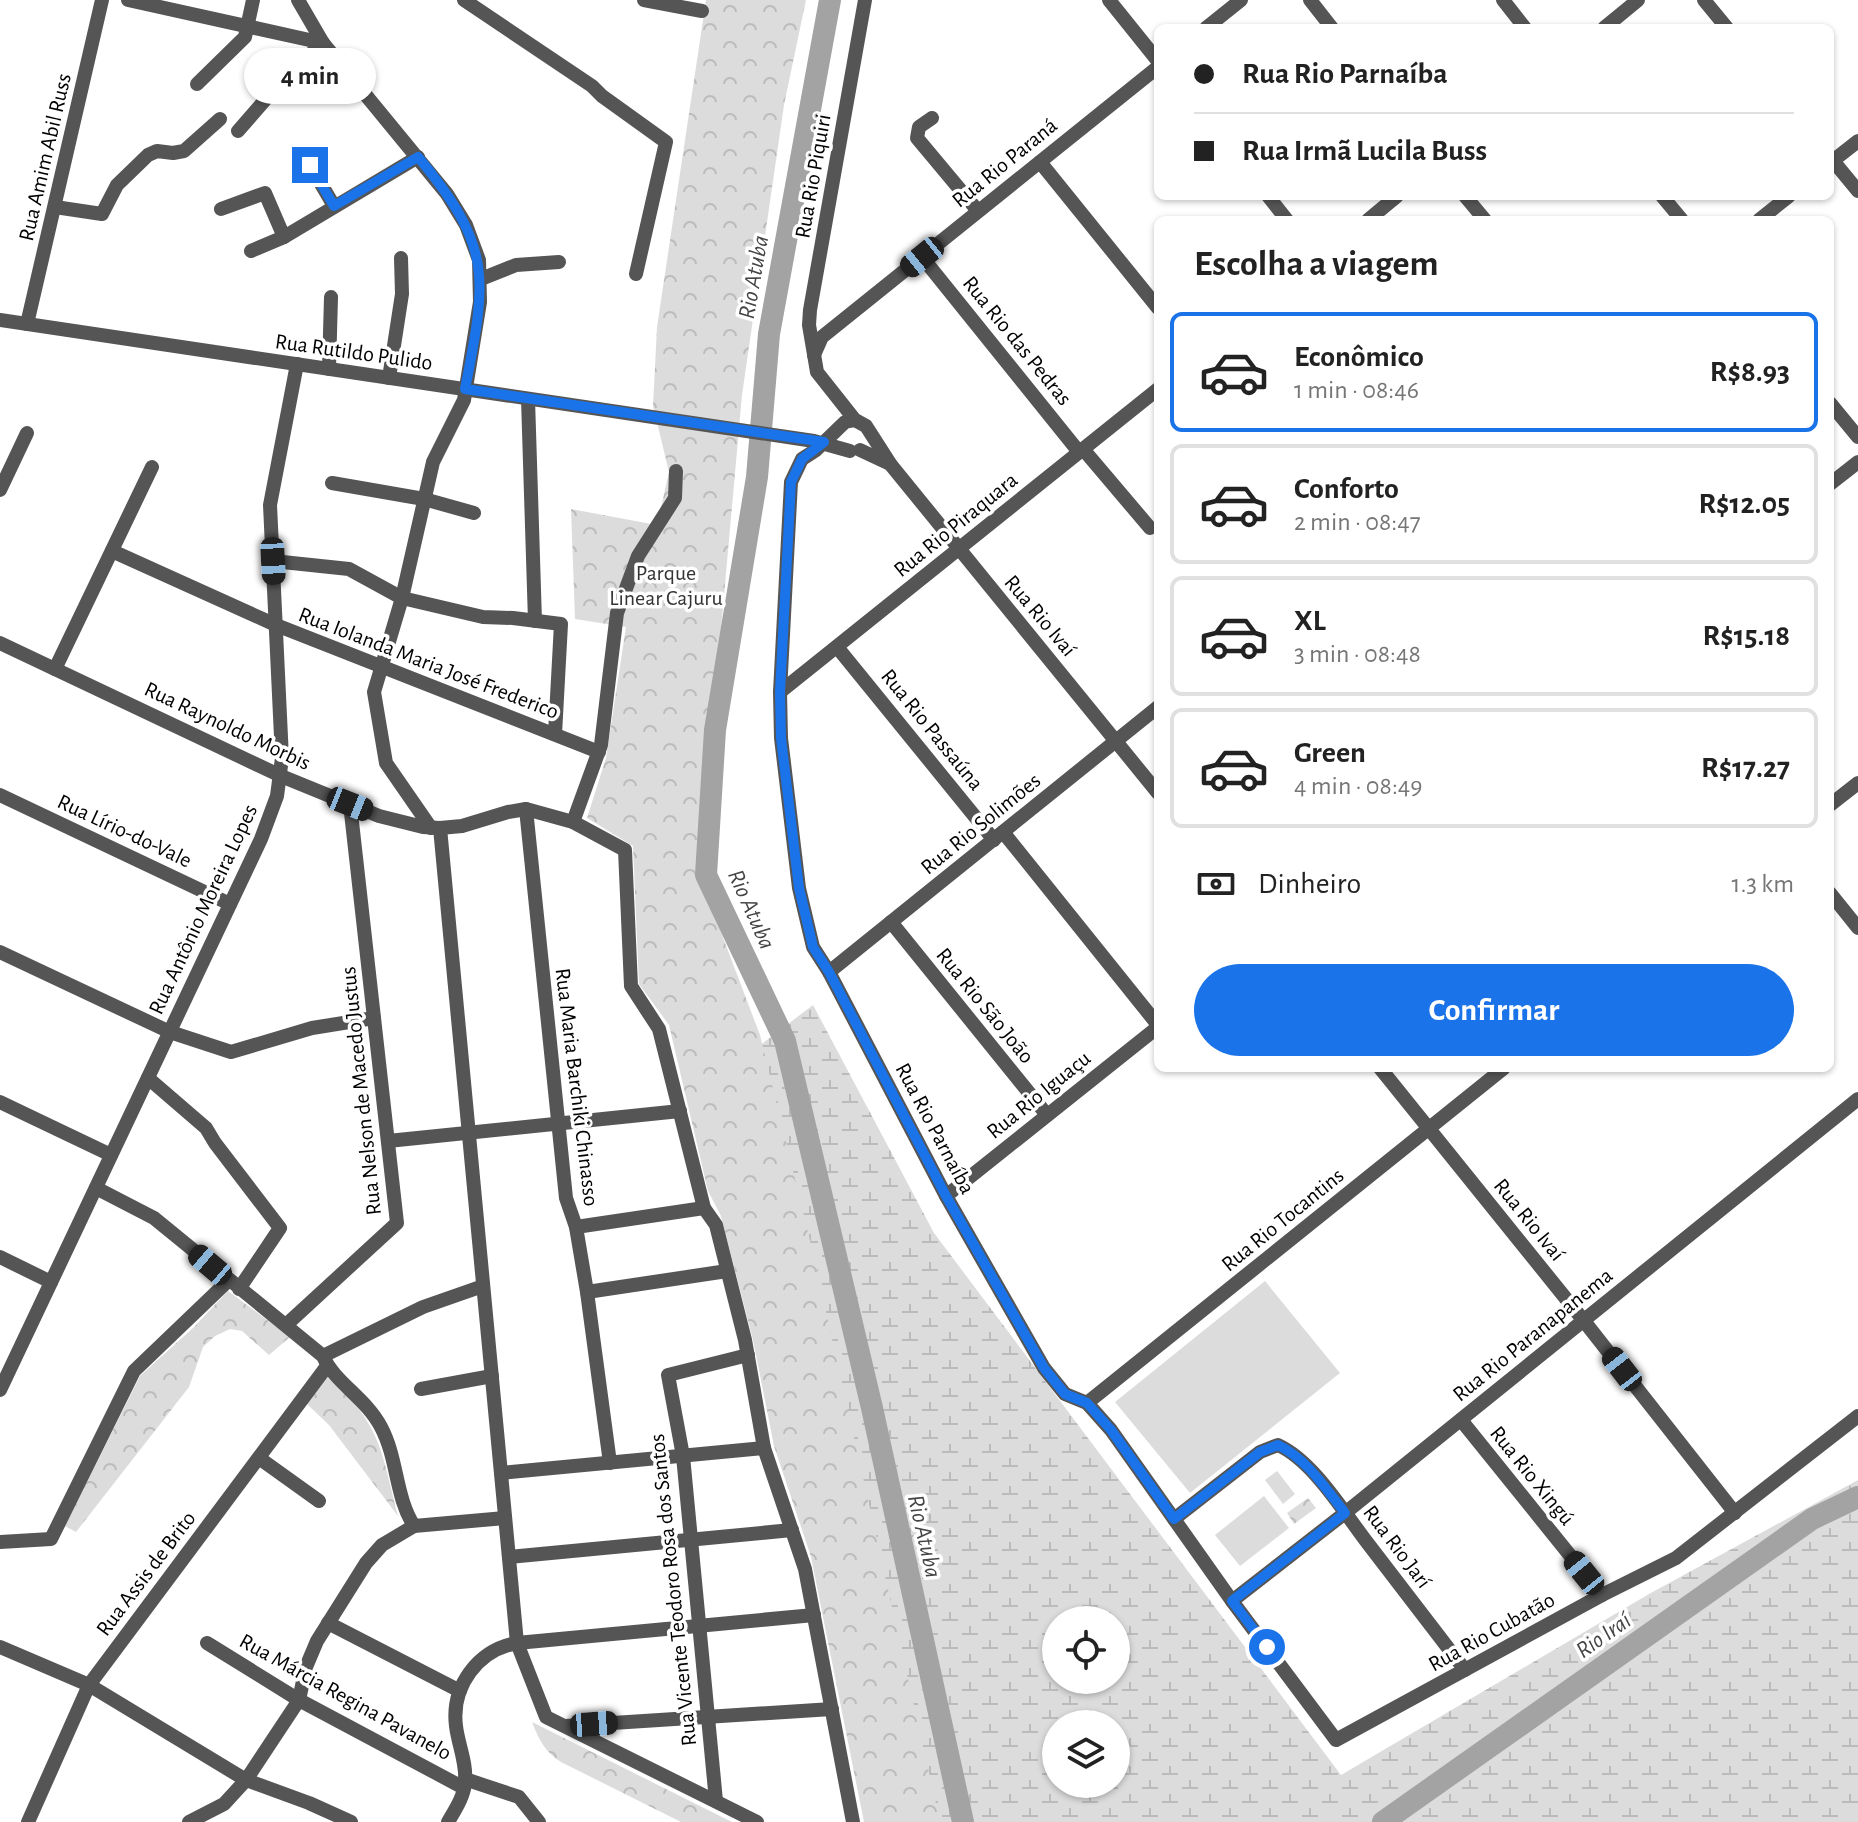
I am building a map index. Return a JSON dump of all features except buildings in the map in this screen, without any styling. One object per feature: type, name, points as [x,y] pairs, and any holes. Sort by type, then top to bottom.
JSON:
[{"type":"street","name":"Rua Amim Abil Russ","points":[[27,324],[102,0]]},
{"type":"street","points":[[128,0],[323,43]]},
{"type":"street","points":[[197,84],[241,43],[249,27],[253,0]]},
{"type":"street","points":[[298,0],[323,43],[447,194],[466,225],[479,260],[481,279],[476,328],[461,406],[433,462],[402,598],[374,692],[386,763],[436,828],[469,1133],[517,1643],[546,1717],[757,1822]]},
{"type":"street","points":[[464,0],[592,86],[666,142],[636,274]]},
{"type":"street","points":[[644,0],[702,11]]},
{"type":"street","name":"Rua Rio Piquiri","points":[[814,359],[810,310],[865,0]]},
{"type":"street","points":[[1109,0],[1154,56]]},
{"type":"street","points":[[1211,24],[1241,0]]},
{"type":"street","points":[[1310,0],[1329,24]]},
{"type":"street","points":[[1503,0],[1522,24]]},
{"type":"street","points":[[1609,24],[1638,0]]},
{"type":"street","points":[[1704,0],[1724,24]]},
{"type":"street","points":[[238,131],[285,77],[323,43]]},
{"type":"street","name":"Rua Rio Paraná","points":[[814,359],[822,337],[1154,70]]},
{"type":"street","points":[[932,118],[919,127],[917,138],[978,211]]},
{"type":"street","points":[[55,207],[102,214],[117,185],[148,155],[157,151],[184,151],[220,119]]},
{"type":"street","points":[[1834,158],[1858,141]]},
{"type":"street","points":[[251,251],[284,237],[418,157]]},
{"type":"street","points":[[1040,162],[1154,303]]},
{"type":"street","points":[[1834,163],[1858,191]]},
{"type":"street","points":[[310,165],[334,206]]},
{"type":"street","points":[[221,209],[265,193],[284,237]]},
{"type":"street","points":[[1271,200],[1284,216]]},
{"type":"street","points":[[1373,216],[1392,200]]},
{"type":"street","points":[[1468,200],[1482,216]]},
{"type":"street","points":[[1665,200],[1679,216]]},
{"type":"street","points":[[1764,216],[1784,200]]},
{"type":"street","name":"Rua Rio das Pedras","points":[[922,257],[1081,450],[1150,528]]},
{"type":"street","points":[[389,378],[402,294],[401,258]]},
{"type":"street","points":[[481,279],[516,265],[559,262]]},
{"type":"street","points":[[329,369],[331,297]]},
{"type":"street","name":"Rua Rutildo Pulido","points":[[0,320],[803,439]]},
{"type":"street","points":[[814,359],[817,372],[848,423]]},
{"type":"street","name":"Rua Antônio Moreira Lopes","points":[[0,1390],[271,817],[281,776],[270,505],[297,364]]},
{"type":"street","name":"Rua Rio Piraquara","points":[[780,692],[1154,392]]},
{"type":"street","points":[[528,399],[535,621]]},
{"type":"street","points":[[1834,408],[1858,437]]},
{"type":"street","points":[[824,442],[848,423],[861,422],[869,432],[868,442],[855,451],[840,444],[838,431],[848,423]]},
{"type":"street","name":"Rua Rio Ivaí","points":[[869,432],[958,550],[1154,788]]},
{"type":"street","points":[[0,490],[27,433]]},
{"type":"street","name":"Rua Rio Ivaí","points":[[803,439],[855,451],[891,465]]},
{"type":"street","name":"Rua Rio Parnaíba","points":[[824,442],[802,459],[791,482],[780,692],[781,738],[799,888],[813,947],[946,1196],[1044,1368],[1065,1394],[1087,1403],[1111,1430],[1232,1601],[1336,1740]]},
{"type":"street","points":[[1834,481],[1858,462]]},
{"type":"street","points":[[55,669],[152,467]]},
{"type":"street","points":[[573,822],[599,752],[617,613],[638,556],[675,498],[676,471]]},
{"type":"street","points":[[332,483],[424,499],[474,513]]},
{"type":"street","name":"Rua Iolanda Maria José Frederico","points":[[112,551],[276,625],[599,752]]},
{"type":"street","points":[[273,561],[349,569],[402,598],[483,617],[561,624],[555,734]]},
{"type":"street","name":"Rua Raynoldo Morbis","points":[[0,643],[281,776],[379,816],[436,828],[462,826],[526,809],[573,822],[625,850],[631,986],[659,1029],[680,1111]]},
{"type":"street","name":"Rua Rio Passaúna","points":[[837,647],[1154,1021]]},
{"type":"street","name":"Rua Rio Solimões","points":[[829,972],[1154,710]]},
{"type":"street","points":[[1834,802],[1858,783]]},
{"type":"street","name":"Rua Lírio-do-Vale","points":[[0,795],[230,904]]},
{"type":"street","name":"Rua Nelson de Macedo Justus","points":[[286,1325],[397,1223],[350,804]]},
{"type":"street","name":"Rua Maria Barchiki Chinasso","points":[[526,809],[566,1198],[576,1227],[587,1292],[610,1463]]},
{"type":"street","points":[[1834,898],[1858,928]]},
{"type":"street","name":"Rua Rio São João","points":[[891,922],[1047,1115]]},
{"type":"street","points":[[0,952],[170,1032],[231,1052],[312,1028],[374,1018]]},
{"type":"street","name":"Rua Rio Iguaçu","points":[[946,1196],[1154,1029]]},
{"type":"street","name":"Rua Rio Ivaí","points":[[1383,1072],[1735,1513]]},
{"type":"street","name":"Rua Rio Tocantins","points":[[1087,1403],[1499,1072]]},
{"type":"street","points":[[0,1542],[46,1540],[54,1535],[134,1371],[234,1284],[280,1228],[206,1128],[148,1078]]},
{"type":"street","name":"Rua Rio Paranapanema","points":[[1232,1601],[1858,1099]]},
{"type":"street","points":[[0,1102],[111,1155]]},
{"type":"street","points":[[388,1141],[680,1111],[704,1208],[716,1225],[748,1355],[764,1448],[805,1569],[853,1822]]},
{"type":"street","points":[[96,1188],[147,1213],[286,1325],[366,1404],[383,1429],[402,1504],[414,1526]]},
{"type":"street","points":[[576,1227],[704,1208]]},
{"type":"street","points":[[0,1257],[51,1282]]},
{"type":"street","points":[[587,1292],[727,1271]]},
{"type":"street","name":"Rua Assis de Brito","points":[[28,1822],[89,1685],[259,1458],[325,1361],[423,1307],[483,1286]]},
{"type":"street","name":"Rua Vicente Teodoro Rosa dos Santos","points":[[716,1801],[683,1456],[668,1375],[748,1355]]},
{"type":"street","points":[[421,1389],[492,1376]]},
{"type":"street","name":"Rua Rio Cubatão","points":[[1336,1740],[1676,1558],[1858,1416]]},
{"type":"street","name":"Rua Rio Xingú","points":[[1461,1420],[1602,1595]]},
{"type":"street","name":"Rua Rio Jarí","points":[[1174,1519],[1260,1452],[1278,1445],[1291,1451],[1345,1513],[1465,1670]]},
{"type":"street","points":[[501,1473],[764,1448]]},
{"type":"street","points":[[259,1458],[319,1501]]},
{"type":"street","points":[[189,1822],[224,1804],[246,1780],[299,1700],[311,1654],[374,1553],[392,1537],[414,1526],[505,1518]]},
{"type":"street","points":[[509,1557],[792,1530]]},
{"type":"street","points":[[448,1822],[465,1784],[455,1720],[460,1691],[472,1669],[504,1645],[814,1615]]},
{"type":"street","points":[[328,1623],[460,1691]]},
{"type":"street","name":"Rua Márcia Regina Pavanelo","points":[[207,1643],[299,1700],[465,1784],[512,1793],[525,1803],[529,1813],[539,1822]]},
{"type":"street","points":[[0,1647],[89,1685],[246,1780],[351,1822]]},
{"type":"street","points":[[566,1726],[832,1709]]},
{"type":"green space","name":"Parque Linear Cajuru","points":[[706,0],[806,0],[784,105],[742,395],[699,874],[760,1035],[812,1249],[940,1822],[864,1822],[811,1557],[774,1446],[753,1340],[721,1216],[708,1191],[669,1025],[639,984],[633,846],[587,818],[606,758],[626,627],[575,619],[571,509],[657,525],[669,472],[653,406],[657,327]]},
{"type":"green space","points":[[813,1005],[934,1233],[1341,1775],[1649,1594],[1858,1480],[1858,1822],[929,1822],[759,1046]]},
{"type":"green space","points":[[1265,1281],[1340,1373],[1190,1493],[1115,1402]]},
{"type":"green space","points":[[228,1291],[290,1337],[269,1355],[242,1331],[230,1329],[215,1336],[203,1347],[189,1387],[76,1532],[65,1526],[140,1376]]},
{"type":"green space","points":[[327,1376],[369,1424],[382,1455],[398,1516],[329,1425],[307,1404]]},
{"type":"green space","points":[[1277,1471],[1295,1494],[1283,1504],[1265,1480]]},
{"type":"green space","points":[[1264,1496],[1289,1528],[1240,1566],[1215,1535]]},
{"type":"green space","points":[[1308,1498],[1316,1508],[1294,1524],[1287,1513]]},
{"type":"green space","points":[[532,1722],[732,1822],[681,1822],[561,1762],[543,1745]]},
{"type":"waterway","name":"Rio Atuba","points":[[830,0],[769,334],[757,477],[715,730],[706,875],[785,1041],[872,1408],[963,1822]]},
{"type":"waterway","name":"Rio Iraí","points":[[1383,1822],[1812,1519],[1858,1497]]},
{"type":"route","points":[[310,165],[334,206],[418,157],[458,209],[474,244],[481,279],[465,389],[824,442],[797,465],[791,482],[780,692],[781,738],[799,888],[813,947],[946,1196],[1044,1368],[1065,1394],[1087,1403],[1111,1430],[1174,1519],[1260,1452],[1278,1445],[1291,1451],[1310,1470],[1345,1513],[1232,1601],[1267,1647]]}]
